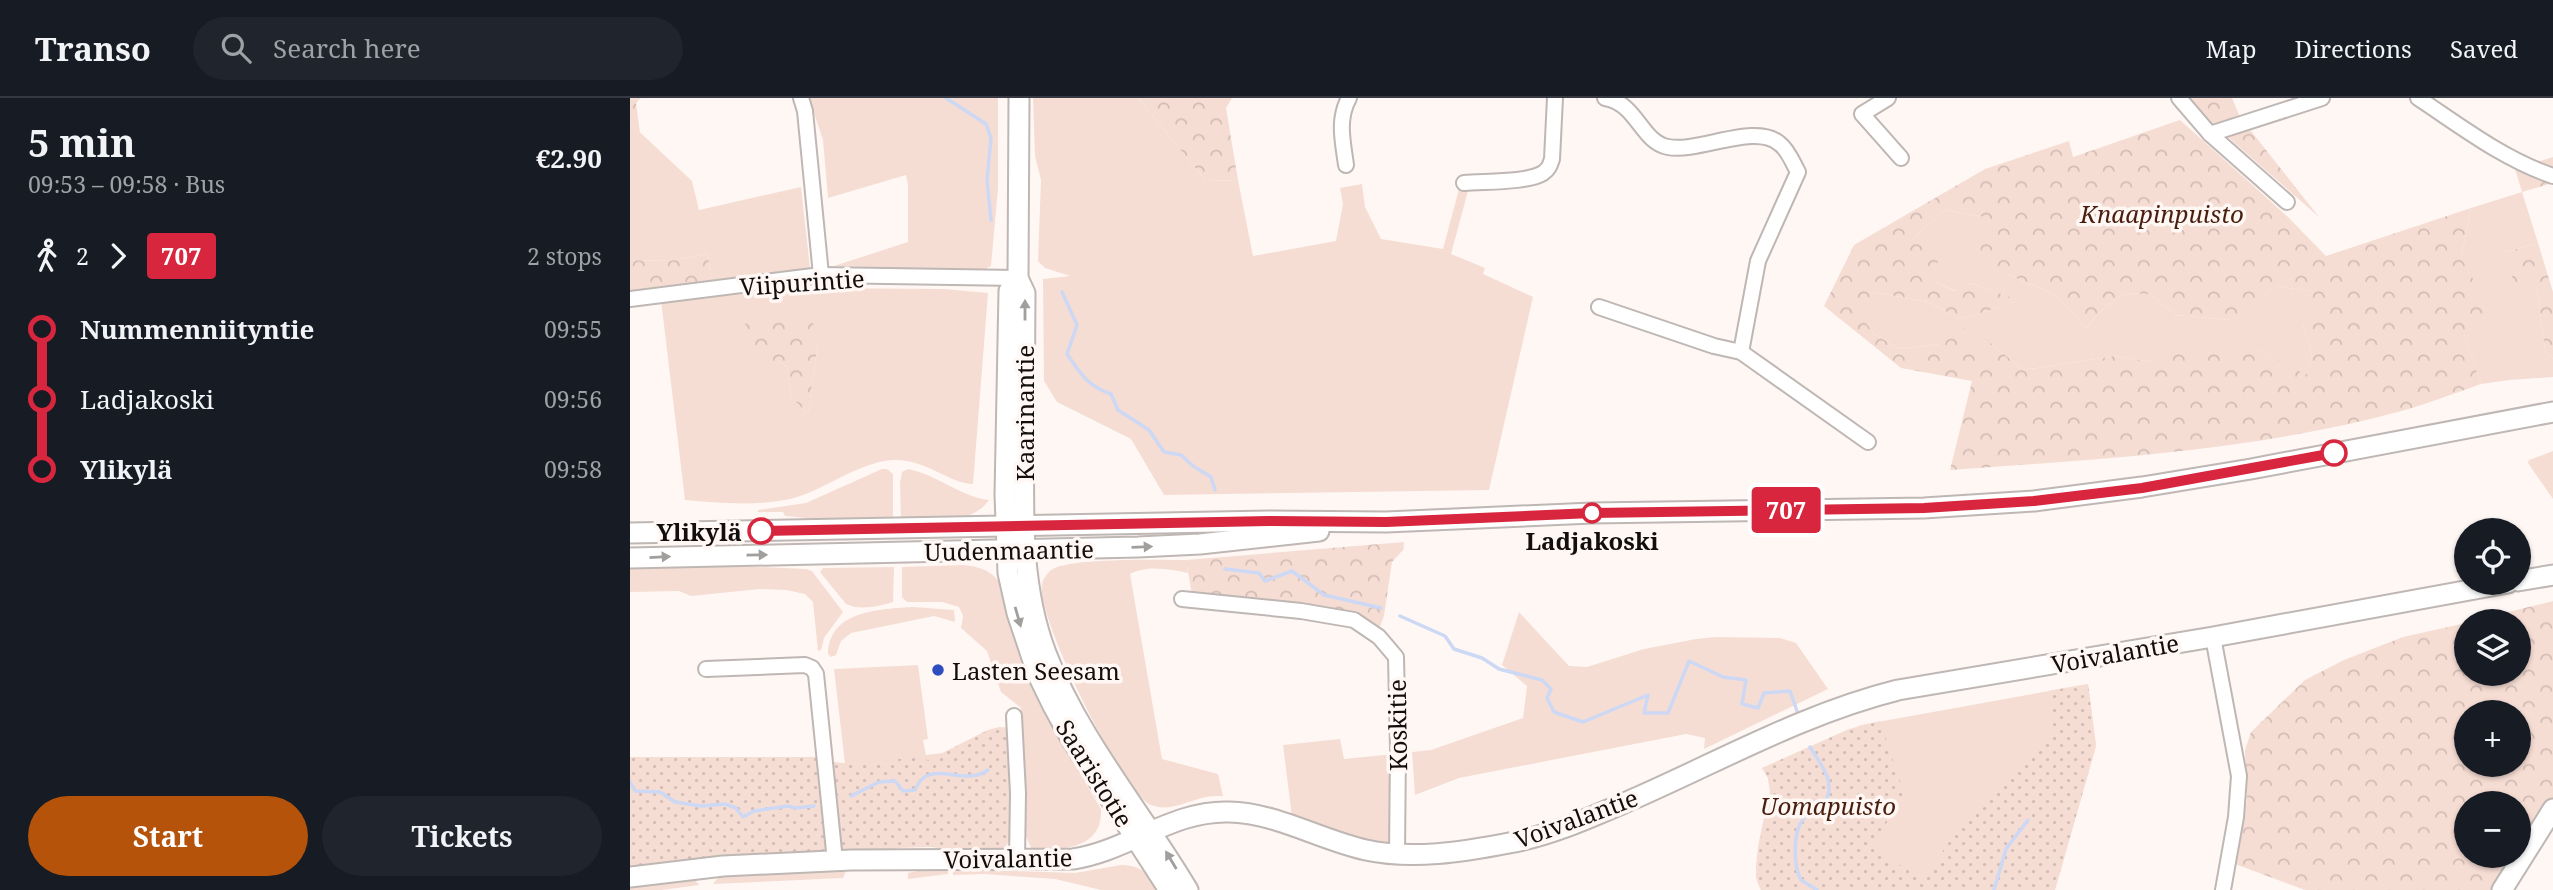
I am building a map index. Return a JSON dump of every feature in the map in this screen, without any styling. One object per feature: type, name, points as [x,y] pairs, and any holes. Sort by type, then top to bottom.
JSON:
[{"type":"main road","name":"Kaarinantie","points":[[1015,527],[1005,483],[1009,291],[1018,278],[1019,98]]},
{"type":"main road","name":"Uudenmaantie","points":[[630,533],[1269,521],[1386,522],[1592,513],[1924,508],[2034,501],[2142,488],[2553,412]]},
{"type":"main road","name":"Uudenmaantie","points":[[630,558],[1200,544],[1272,538],[1386,522]]},
{"type":"main road","name":"Saaristotie","points":[[1015,527],[1016,550],[1008,573],[1017,613],[1037,673],[1070,737],[1188,890]]},
{"type":"main road","points":[[2531,579],[2553,575]]},
{"type":"main road","name":"Voivalantie","points":[[630,877],[723,866],[902,858],[1073,859],[1091,856],[1200,815],[1237,812],[1261,816],[1368,850],[1397,855],[1472,849],[1546,835],[1605,811],[1790,726],[1878,695],[2454,593]]},
{"type":"main road","points":[[2502,890],[2553,809]]},
{"type":"main road","name":"Saaristotie","points":[[1144,834],[1170,890]]},
{"type":"street","points":[[801,98],[805,111],[821,275]]},
{"type":"street","points":[[1346,165],[1341,120],[1343,108],[1349,98]]},
{"type":"street","points":[[1464,183],[1530,178],[1549,169],[1552,159],[1555,98]]},
{"type":"street","points":[[1605,98],[1622,104],[1657,143],[1666,147],[1677,148],[1763,136],[1780,144],[1798,172],[1758,261],[1741,352]]},
{"type":"street","points":[[1888,98],[1862,114],[1901,158]]},
{"type":"street","points":[[2179,98],[2210,134],[2287,202]]},
{"type":"street","points":[[2210,134],[2322,98]]},
{"type":"street","points":[[2418,98],[2496,151],[2520,164],[2553,176]]},
{"type":"street","name":"Viipurintie","points":[[630,299],[821,275],[1018,278]]},
{"type":"street","points":[[1599,307],[1714,346],[1741,352],[1868,442]]},
{"type":"street","name":"Koskitie","points":[[1182,599],[1301,611],[1354,620],[1379,637],[1396,657],[1397,855]]},
{"type":"street","points":[[2213,637],[2239,776],[2236,817],[2223,890]]},
{"type":"street","points":[[706,669],[812,668],[816,674],[835,861]]},
{"type":"street","points":[[1014,716],[1018,793],[1017,860]]},
{"type":"green space","points":[[630,98],[641,98],[636,103],[640,133],[630,123]]},
{"type":"green space","points":[[809,98],[998,98],[998,188],[991,266],[981,271],[834,266],[908,242],[908,185],[906,175],[828,198],[823,140]]},
{"type":"green space","points":[[1033,98],[1138,98],[1206,181],[1238,180],[1253,256],[1336,241],[1343,204],[1340,188],[1362,184],[1365,207],[1381,239],[1443,249],[1459,189],[1468,191],[1451,254],[1485,268],[1483,274],[1533,297],[1489,490],[1164,495],[1131,439],[1057,402],[1044,381],[1043,279],[1070,276],[1045,268],[1038,261],[1041,180],[1035,156]]},
{"type":"green space","points":[[1138,98],[1232,98],[1226,108],[1238,180],[1206,181]]},
{"type":"green space","points":[[2190,98],[2232,98],[2240,117],[2319,217],[2205,117]]},
{"type":"green space","name":"Knaapinpuisto","points":[[2180,120],[2288,217],[2326,256],[2471,208],[2461,258],[2491,310],[2464,334],[2481,384],[2405,410],[2293,435],[2179,451],[1950,470],[1972,381],[1901,368],[1824,306],[1854,245],[1985,169],[2069,141],[2073,157]],"holes":[[[1945,210],[1984,217],[1980,254],[2009,275],[2056,295],[2086,328],[2104,308],[2125,293],[2150,294],[2176,315],[2232,320],[2276,286],[2314,292],[2303,326],[2312,356],[2306,375],[2259,350],[2174,347],[2153,362],[2115,356],[2023,370],[1987,340],[1979,347],[1963,328],[1940,344],[1900,349],[1874,334],[1858,312],[1873,292],[1928,302],[1960,319],[2021,301],[1970,283],[1955,291],[1933,281],[1938,260],[1916,236]]]},
{"type":"green space","points":[[630,123],[692,181],[699,210],[801,187],[810,268],[711,280],[708,254],[668,261],[630,260]]},
{"type":"green space","points":[[2553,157],[2553,183],[2522,192],[2515,169]]},
{"type":"green space","points":[[2522,192],[2538,243],[2505,252],[2537,287],[2545,351],[2553,359],[2553,377],[2481,384],[2464,334],[2461,258],[2471,208]]},
{"type":"green space","points":[[1945,210],[1984,217],[2009,275],[2056,295],[2086,328],[2104,308],[2125,293],[2150,294],[2176,315],[2231,320],[2276,286],[2315,292],[2303,326],[2312,356],[2306,376],[2259,350],[2153,362],[2115,356],[2023,370],[1987,340],[1979,347],[1940,344],[1900,349],[1874,334],[1857,312],[1873,292],[1928,302],[1960,319],[2020,301],[1970,283],[1956,291],[1933,281],[1916,236]]},
{"type":"green space","points":[[2538,243],[2553,292],[2553,359],[2545,351],[2537,287],[2515,287],[2505,252]]},
{"type":"green space","points":[[708,254],[711,280],[630,293],[630,260],[668,261]]},
{"type":"green space","points":[[809,288],[944,289],[988,293],[973,484],[954,480],[926,466],[892,460],[855,470],[809,493],[784,500],[742,503],[685,500],[661,300],[714,292]],"holes":[[[818,342],[808,413],[791,397],[787,367],[778,361]]]},
{"type":"green space","points":[[811,315],[818,342],[808,414],[791,397],[787,367],[778,361],[751,361],[744,316]]},
{"type":"green space","points":[[2553,451],[2553,499],[2528,463],[2529,460]]},
{"type":"green space","points":[[882,469],[893,474],[893,520],[838,521],[785,516],[783,512],[758,512],[806,503]]},
{"type":"green space","points":[[908,469],[968,495],[989,500],[981,509],[960,518],[901,520],[900,483],[902,472]]},
{"type":"green space","points":[[1404,542],[1403,550],[1392,562],[1384,616],[1378,632],[1192,595],[1186,560]]},
{"type":"green space","points":[[1186,560],[1188,573],[1151,569],[1130,574],[1162,759],[1218,774],[1223,796],[1205,797],[1170,807],[1157,807],[1138,794],[1103,739],[1066,665],[1044,603],[1042,585],[1050,571],[1074,563]]},
{"type":"green space","points":[[964,565],[987,571],[1003,588],[1040,706],[1101,809],[1100,822],[1095,832],[1079,845],[1032,850],[1025,834],[1021,708],[1001,692],[987,651],[961,628],[963,616],[959,607],[942,602],[907,602],[902,597],[902,567]]},
{"type":"green space","points":[[736,566],[812,571],[843,612],[824,638],[821,650],[818,651],[813,602],[805,594],[760,589],[691,596],[679,591],[630,592],[630,567]]},
{"type":"green space","points":[[894,567],[893,602],[870,607],[846,604],[820,572],[823,568]]},
{"type":"green space","points":[[2553,601],[2553,805],[2531,835],[2531,791],[2454,791],[2454,868],[2507,868],[2491,890],[2305,890],[2235,864],[2247,800],[2245,750],[2251,732],[2305,680],[2344,660],[2403,637],[2454,626],[2454,686],[2531,686],[2531,609],[2520,609]]},
{"type":"green space","points":[[913,607],[954,610],[955,622],[934,616],[851,633],[841,641],[836,655],[831,657],[828,654],[837,628],[847,620],[872,611]]},
{"type":"green space","points":[[1519,612],[1569,666],[1587,667],[1644,649],[1696,639],[1780,638],[1796,643],[1828,689],[1704,749],[1705,738],[1686,734],[1459,778],[1415,795],[1412,752],[1431,750],[1523,718],[1527,686],[1502,665]]},
{"type":"green space","points":[[918,665],[928,739],[923,740],[926,755],[943,753],[988,730],[1007,727],[1009,841],[850,807],[834,669]]},
{"type":"green space","name":"Uomapuisto","points":[[2088,684],[2096,746],[2055,890],[1761,890],[1757,881],[1757,856],[1770,791],[1768,778],[1762,768],[1861,725]]},
{"type":"green space","name":"Uomapuisto","points":[[2088,684],[2096,746],[2055,890],[1761,890],[1756,878],[1756,867],[1770,791],[1768,778],[1762,768],[1849,729],[1880,721],[1904,793],[1872,848],[1924,880],[1963,820],[2052,735],[2048,691]]},
{"type":"green space","points":[[999,727],[1009,728],[1013,820],[1012,832],[1005,850],[968,852],[931,847],[897,848],[871,854],[630,873],[630,757],[815,757],[856,763],[925,756],[927,761]]},
{"type":"green space","points":[[1340,739],[1344,759],[1394,754],[1392,846],[1368,842],[1292,817],[1283,745]]},
{"type":"green space","points":[[1121,865],[1140,869],[1162,890],[1101,890],[1055,879],[984,874],[953,875],[953,869],[1075,873]]},
{"type":"green space","points":[[936,867],[948,869],[948,874],[908,879],[908,873]]},
{"type":"green space","points":[[847,869],[843,878],[713,884],[721,874]]},
{"type":"green space","points":[[693,877],[699,885],[662,890],[630,890],[630,884]]},
{"type":"waterway","points":[[946,98],[986,124],[991,138],[987,180],[991,220]]},
{"type":"waterway","points":[[1062,292],[1077,325],[1067,354],[1081,373],[1090,383],[1111,394],[1118,410],[1149,430],[1164,452],[1181,455],[1211,477],[1215,490]]},
{"type":"waterway","points":[[1225,569],[1259,573],[1265,581],[1292,571],[1324,595],[1381,608]]},
{"type":"waterway","points":[[1400,616],[1445,636],[1454,649],[1482,658],[1499,669],[1542,680],[1551,689],[1547,698],[1554,712],[1583,722],[1648,695],[1644,713],[1668,713],[1689,661],[1723,677],[1746,680],[1742,704],[1758,708],[1764,693],[1790,691],[1797,711]]},
{"type":"waterway","points":[[1810,747],[1827,777],[1829,792],[1825,801],[1801,822],[1796,838],[1795,857],[1801,880],[1817,890]]},
{"type":"waterway","points":[[851,796],[879,782],[895,781],[903,791],[915,790],[921,780],[929,775],[937,773],[968,776],[979,775],[988,770]]},
{"type":"waterway","points":[[630,782],[635,791],[660,792],[675,802],[701,806],[725,804],[736,808],[743,817],[754,811],[788,806],[814,806]]},
{"type":"waterway","points":[[1994,890],[2006,849],[2028,820]]},
{"type":"bus line","name":"707","points":[[761,531],[1269,521],[1386,522],[1592,513],[1924,508],[2034,501],[2142,488],[2334,453]]},
{"type":"place","name":"Ladjakoski","points":[[1592,513]]},
{"type":"place","name":"Ylikylä","points":[[761,531]]},
{"type":"place","name":"Lasten Seesam","points":[[938,670]]}]
